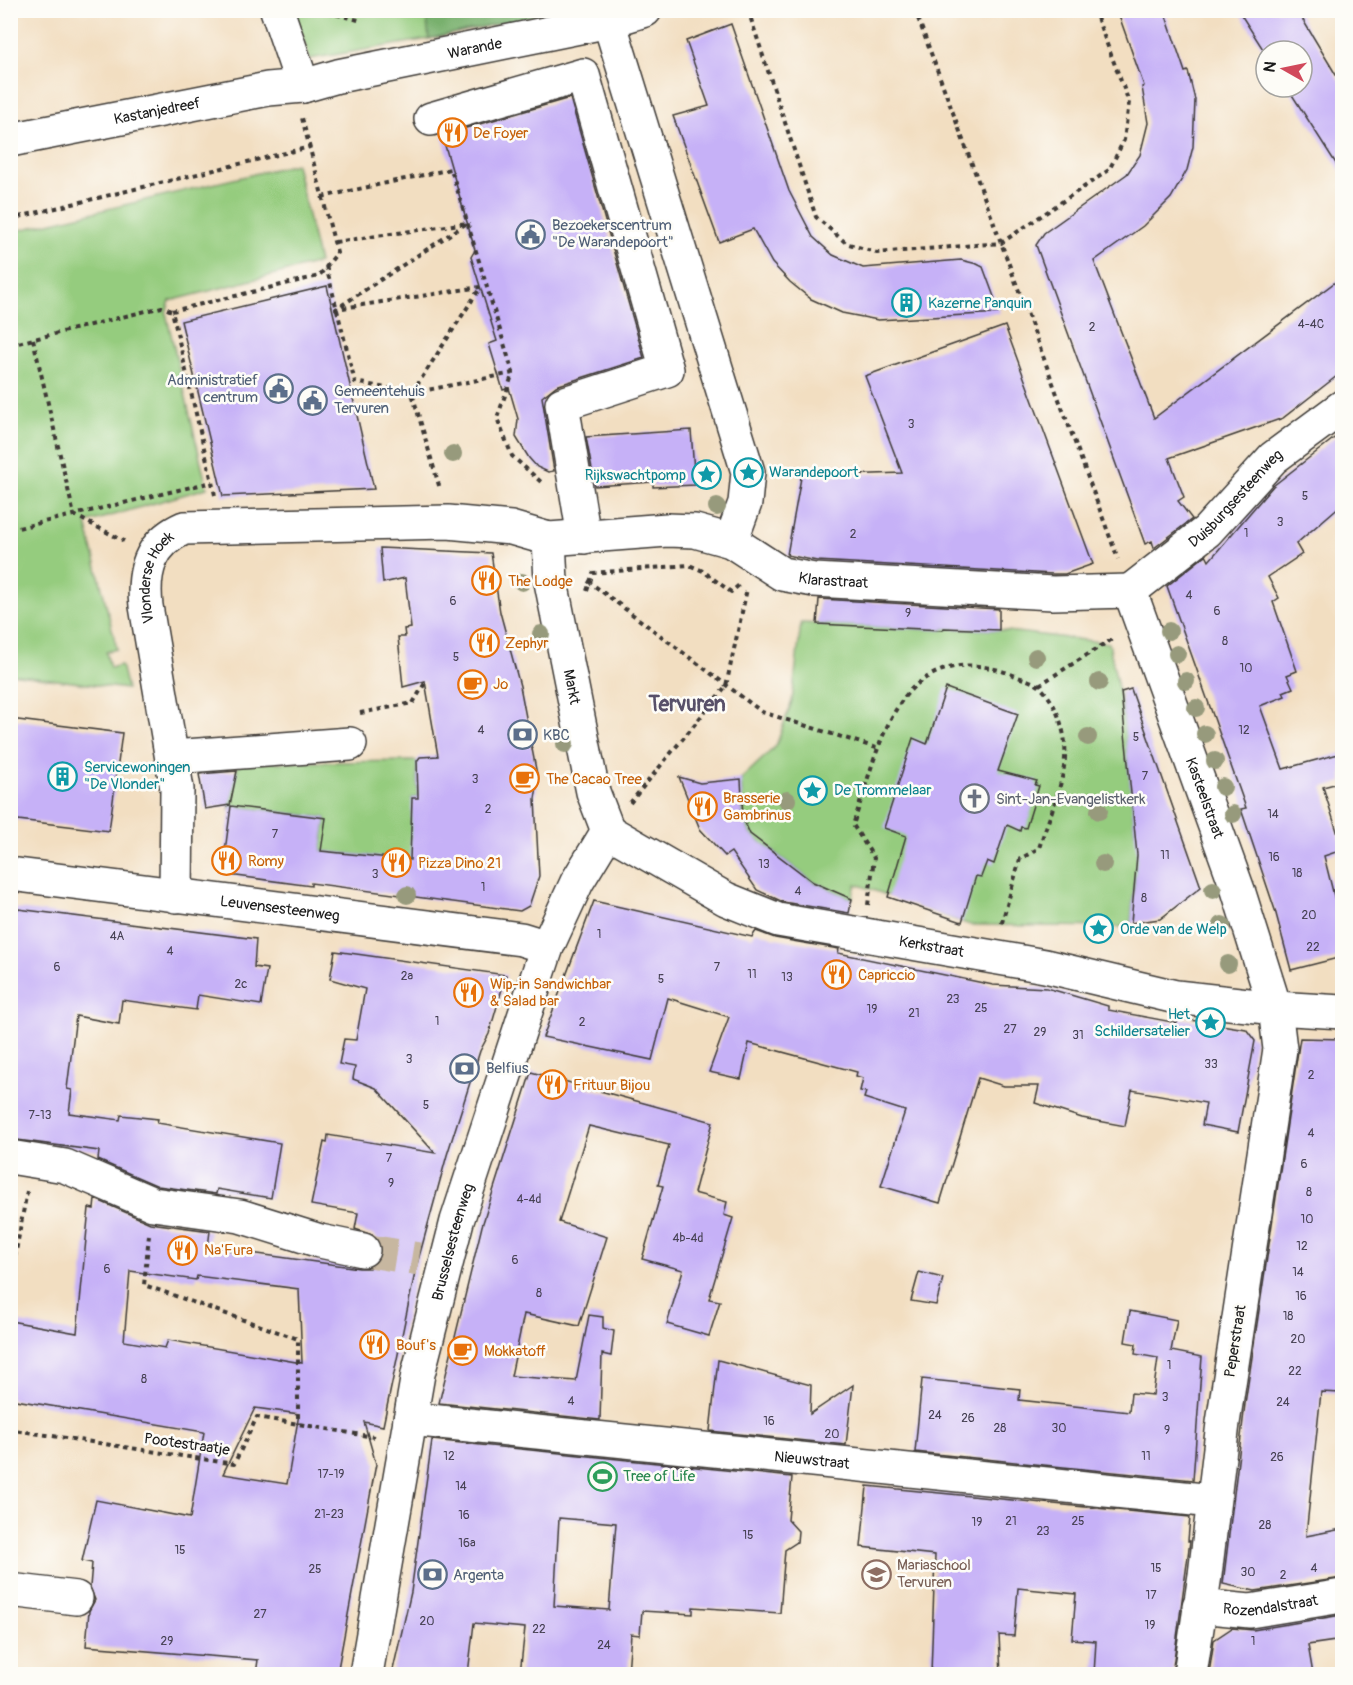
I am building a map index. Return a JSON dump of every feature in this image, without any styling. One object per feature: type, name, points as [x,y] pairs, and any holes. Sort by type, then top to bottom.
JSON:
[{"type":"street","points":[[277,10],[303,86]]},
{"type":"street","name":"Warande","points":[[303,86],[338,76],[609,21],[645,10]]},
{"type":"street","points":[[609,21],[748,472],[744,503],[731,541]]},
{"type":"street","points":[[431,119],[583,75],[667,370],[562,404],[584,537]]},
{"type":"street","name":"Kastanjedreef","points":[[10,140],[268,89],[303,86]]},
{"type":"street","name":"Duisburgsesteenweg","points":[[1130,591],[1189,547],[1273,458],[1342,407]]},
{"type":"street","name":"Vlonderse Hoek","points":[[176,896],[179,812],[145,599],[145,578],[152,555],[165,538],[184,528],[400,524],[491,525],[549,539]]},
{"type":"street","name":"Klarastraat","points":[[549,539],[682,530],[708,533],[731,541],[774,571],[814,580],[1053,593],[1130,591]]},
{"type":"street","name":"Markt","points":[[549,539],[551,582],[593,792],[608,831]]},
{"type":"street","name":"Kasteelstraat","points":[[1130,591],[1234,880],[1275,1008]]},
{"type":"street","points":[[172,757],[350,744]]},
{"type":"street","name":"Kerkstraat","points":[[608,831],[748,910],[778,920],[1045,966],[1176,998],[1342,1012]]},
{"type":"street","name":"Brusselsesteenweg","points":[[366,1674],[426,1334],[432,1261],[547,947],[577,882],[608,831]]},
{"type":"street","name":"Leuvensesteenweg","points":[[10,874],[521,939],[547,947]]},
{"type":"street","name":"Peperstraat","points":[[1190,1674],[1213,1501],[1280,1049],[1275,1008]]},
{"type":"street","points":[[21,1159],[65,1166],[153,1204],[240,1216],[320,1241],[363,1250]]},
{"type":"street","name":"Nieuwstraat","points":[[408,1431],[1213,1501]]},
{"type":"street","points":[[10,1590],[76,1598]]},
{"type":"street","name":"Rozendalstraat","points":[[1199,1606],[1250,1611],[1342,1596]]},
{"type":"path","points":[[319,10],[362,21]]},
{"type":"path","points":[[748,10],[816,217],[846,243],[877,253],[1001,243],[1108,170],[1124,140],[1129,102],[1094,10]]},
{"type":"path","points":[[915,10],[1130,591]]},
{"type":"path","points":[[10,219],[310,147],[337,253],[319,276],[172,311],[162,307],[10,345]]},
{"type":"path","points":[[322,196],[451,169],[513,373],[498,418],[512,456],[548,489]]},
{"type":"path","points":[[335,242],[467,224]]},
{"type":"path","points":[[336,309],[467,224]]},
{"type":"path","points":[[326,266],[355,382],[412,393],[513,373]]},
{"type":"path","points":[[336,309],[480,287],[412,393],[437,480]]},
{"type":"path","points":[[172,311],[222,526]]},
{"type":"path","points":[[33,339],[74,515],[152,555]]},
{"type":"path","points":[[10,530],[212,482]]},
{"type":"path","points":[[589,600],[589,582],[593,573],[689,566],[703,571],[731,592],[744,580]]},
{"type":"path","points":[[582,576],[762,712],[879,749]]},
{"type":"path","points":[[608,831],[726,686],[748,585]]},
{"type":"path","points":[[1038,686],[1142,622]]},
{"type":"path","points":[[865,935],[874,858],[853,825],[879,749],[904,699],[916,685],[947,668],[964,664],[982,664],[1000,669],[1038,686],[1052,703],[1062,725],[1065,746],[1063,770],[1039,848],[1020,859],[992,957]]},
{"type":"path","points":[[10,1284],[21,1159]]},
{"type":"path","points":[[153,1204],[144,1285],[298,1339],[298,1424]]},
{"type":"path","name":"Pootestraatje","points":[[10,1426],[14,1430],[234,1464],[257,1418],[298,1424],[408,1431]]},
{"type":"green space","points":[[430,10],[557,11],[429,39],[427,21]]},
{"type":"green space","points":[[294,11],[557,11],[429,39],[310,59]]},
{"type":"green space","points":[[296,164],[319,263],[170,301],[166,313],[207,488],[86,523],[117,649],[106,652],[110,668],[121,665],[127,689],[11,674],[11,232]]},
{"type":"green space","points":[[801,623],[943,630],[944,628],[999,630],[1109,643],[1124,718],[1135,832],[1148,877],[1135,878],[1131,923],[1122,927],[970,925],[856,884],[852,899],[813,882],[750,834],[743,818],[741,779],[776,746],[792,701]]},
{"type":"green space","points":[[417,761],[418,798],[412,798],[424,862],[321,851],[326,818],[231,806],[229,810],[238,763]]},
{"type":"building","name":"Kazerne Panquin","points":[[1117,10],[1164,10],[1185,72],[1188,71],[1195,100],[1193,147],[1187,170],[1171,198],[1143,226],[1094,261],[1154,418],[1342,277],[1342,372],[1283,418],[1169,458],[1184,497],[1178,501],[1192,519],[1154,548],[1152,541],[1145,544],[1036,245],[1044,233],[1127,174],[1140,155],[1148,123],[1142,87],[1144,86]]},
{"type":"building","points":[[1238,10],[1297,10],[1342,85],[1342,173],[1295,99],[1314,99],[1314,39],[1256,39]]},
{"type":"building","name":"Kazerne Panquin","points":[[731,24],[789,191],[813,237],[833,255],[863,268],[961,260],[977,264],[983,267],[1000,313],[878,320],[842,313],[811,299],[790,282],[772,263],[753,229],[719,242],[673,116],[709,106],[686,41]]},
{"type":"building","name":"Bezoekerscentrum \"De Warandepoort\"","points":[[570,98],[644,358],[556,386],[542,397],[554,471],[548,472],[537,467],[516,437],[518,419],[509,388],[503,390],[489,344],[497,341],[471,257],[475,250],[442,135]]},
{"type":"building","name":"Gemeentehuis Tervuren","points":[[327,286],[374,489],[223,496],[181,321]]},
{"type":"building","points":[[1005,326],[1093,564],[1065,574],[1053,574],[817,561],[787,555],[802,472],[816,476],[902,473],[865,376]]},
{"type":"building","points":[[691,430],[695,485],[653,487],[653,482],[595,486],[586,437]]},
{"type":"building","points":[[1342,432],[1342,504],[1296,544],[1302,554],[1268,577],[1279,598],[1273,602],[1297,671],[1287,675],[1293,688],[1283,692],[1285,696],[1260,706],[1283,769],[1342,753],[1342,782],[1323,787],[1342,847],[1342,850],[1324,856],[1335,900],[1342,898],[1342,957],[1291,970],[1275,910],[1241,809],[1246,808],[1167,586],[1206,555],[1209,561],[1273,486]]},
{"type":"building","points":[[380,548],[491,553],[500,612],[520,686],[538,780],[535,799],[539,876],[529,906],[520,911],[311,883],[311,886],[222,874],[231,806],[326,818],[321,851],[410,860],[412,798],[418,798],[417,761],[420,757],[438,756],[425,681],[403,687],[398,637],[405,637],[404,629],[411,628],[405,578],[383,583]]},
{"type":"building","points":[[819,599],[999,609],[999,630],[944,628],[943,630],[817,624]]},
{"type":"building","name":"Sint-Jan-Evangelistkerk","points":[[946,688],[1018,714],[998,771],[1037,781],[1035,785],[1039,786],[1026,828],[1021,827],[1020,831],[1007,825],[994,864],[987,861],[981,877],[976,876],[962,922],[888,897],[906,836],[884,828],[913,738],[927,744]]},
{"type":"building","points":[[1131,689],[1201,887],[1160,919],[1131,923],[1137,855],[1121,692]]},
{"type":"building","name":"Servicewoningen \"De Vlonder\"","points":[[10,719],[122,733],[109,831],[10,819]]},
{"type":"building","points":[[237,771],[230,805],[205,809],[199,774]]},
{"type":"building","points":[[679,777],[700,783],[741,779],[743,818],[750,834],[813,882],[852,899],[849,913],[783,902],[757,890],[731,852],[725,856],[700,829]]},
{"type":"building","points":[[594,901],[752,937],[756,931],[775,938],[839,949],[838,953],[993,985],[1047,988],[1108,1006],[1108,1010],[1177,1023],[1178,1018],[1246,1029],[1255,1041],[1238,1132],[1202,1125],[1206,1103],[1132,1090],[1125,1126],[1082,1118],[1035,1103],[1039,1086],[1004,1086],[978,1078],[940,1203],[881,1186],[905,1111],[864,1098],[866,1092],[860,1091],[863,1078],[856,1076],[857,1072],[749,1043],[741,1079],[709,1072],[729,1017],[668,998],[652,1060],[543,1037]]},
{"type":"building","points":[[10,908],[256,939],[254,967],[267,969],[261,1005],[198,995],[196,1010],[122,1000],[119,1024],[76,1016],[67,1089],[72,1090],[69,1113],[120,1120],[121,1115],[158,1119],[157,1123],[280,1143],[271,1198],[217,1189],[216,1194],[158,1186],[98,1160],[99,1151],[10,1139]]},
{"type":"building","points":[[335,951],[506,975],[489,1034],[480,1051],[447,1155],[416,1268],[383,1426],[364,1422],[376,1464],[337,1674],[256,1674],[258,1660],[86,1646],[89,1611],[95,1600],[90,1587],[92,1563],[82,1561],[96,1500],[190,1518],[204,1432],[10,1399],[10,1321],[77,1333],[89,1208],[94,1209],[95,1199],[150,1223],[210,1231],[208,1247],[359,1268],[369,1268],[377,1262],[381,1253],[381,1244],[375,1236],[355,1229],[358,1213],[311,1205],[324,1142],[327,1143],[328,1135],[435,1153],[376,1088],[353,1079],[355,1067],[339,1064],[344,1039],[356,1040],[365,989],[330,979]],"holes":[[[130,1271],[196,1280],[197,1276],[299,1289],[302,1363],[168,1340],[165,1348],[124,1341]],[[255,1408],[299,1414],[287,1484],[223,1474]]]},
{"type":"building","points":[[1300,1038],[1342,1039],[1341,1393],[1321,1392],[1306,1536],[1342,1529],[1342,1578],[1255,1591],[1223,1584],[1245,1404]]},
{"type":"building","points":[[531,1072],[713,1122],[694,1193],[727,1202],[724,1215],[733,1218],[709,1299],[720,1301],[709,1336],[667,1324],[683,1270],[642,1259],[663,1186],[658,1185],[669,1145],[589,1126],[559,1222],[607,1237],[579,1326],[524,1314],[511,1376],[576,1381],[589,1315],[603,1317],[603,1328],[614,1331],[611,1356],[602,1354],[600,1420],[439,1403],[482,1226]]},
{"type":"building","points":[[919,1272],[943,1278],[936,1305],[911,1301]]},
{"type":"building","points":[[1130,1311],[1177,1320],[1171,1351],[1202,1357],[1193,1480],[915,1452],[922,1379],[1020,1389],[1019,1400],[1129,1412],[1131,1393],[1153,1395],[1158,1358],[1135,1354],[1136,1344],[1125,1342]]},
{"type":"building","points":[[718,1360],[811,1385],[810,1414],[853,1385],[846,1445],[710,1431]]},
{"type":"building","points":[[432,1440],[792,1477],[788,1520],[798,1531],[797,1542],[785,1550],[780,1613],[693,1607],[693,1614],[642,1611],[640,1635],[631,1634],[628,1673],[607,1671],[607,1674],[520,1674],[525,1628],[474,1623],[468,1674],[392,1674],[411,1592]],"holes":[[[559,1518],[616,1523],[609,1610],[554,1606]]]},
{"type":"building","points":[[867,1486],[1190,1517],[1188,1541],[1190,1541],[1172,1674],[1094,1674],[1096,1641],[1072,1639],[1076,1594],[1018,1588],[1014,1636],[999,1635],[1001,1674],[931,1674],[935,1555],[861,1547]]},
{"type":"building","points":[[1342,1615],[1342,1640],[1308,1645],[1313,1674],[1209,1674],[1214,1640],[1232,1628],[1253,1630]]},
{"type":"tunnel","points":[[363,1250],[419,1259]]},
{"type":"place","name":"De Foyer","points":[[452,133]]},
{"type":"place","name":"Bezoekerscentrum \"De Warandepoort\"","points":[[531,234]]},
{"type":"place","name":"Kazerne Panquin","points":[[907,303]]},
{"type":"place","name":"Administratief centrum","points":[[279,389]]},
{"type":"place","name":"Gemeentehuis Tervuren","points":[[313,400]]},
{"type":"place","name":"Warandepoort","points":[[748,472]]},
{"type":"place","name":"Rijkswachtpomp","points":[[707,475]]},
{"type":"place","name":"The Lodge","points":[[487,581]]},
{"type":"place","name":"Zephyr","points":[[484,643]]},
{"type":"place","name":"Jo","points":[[472,684]]},
{"type":"place","name":"KBC","points":[[522,735]]},
{"type":"place","name":"Servicewoningen \"De Vlonder\"","points":[[63,776]]},
{"type":"place","name":"The Cacao Tree","points":[[525,779]]},
{"type":"place","name":"De Trommelaar","points":[[813,790]]},
{"type":"place","name":"Sint-Jan-Evangelistkerk","points":[[975,799]]},
{"type":"place","name":"Brasserie Gambrinus","points":[[702,807]]},
{"type":"place","name":"Romy","points":[[227,861]]},
{"type":"place","name":"Pizza Dino 21","points":[[397,863]]},
{"type":"place","name":"Orde van de Welp","points":[[1099,929]]},
{"type":"place","name":"Capriccio","points":[[837,975]]},
{"type":"place","name":"Wip-in Sandwichbar & Salad bar","points":[[469,993]]},
{"type":"place","name":"Het Schildersatelier","points":[[1211,1023]]},
{"type":"place","name":"Belfius","points":[[465,1068]]},
{"type":"place","name":"Frituur Bijou","points":[[552,1085]]},
{"type":"place","name":"Na'Fura","points":[[183,1250]]},
{"type":"place","name":"Bouf's","points":[[375,1345]]},
{"type":"place","name":"Mokkatoff","points":[[463,1351]]},
{"type":"place","name":"Tree of Life","points":[[602,1476]]},
{"type":"place","name":"Mariaschool Tervuren","points":[[876,1574]]},
{"type":"place","name":"Argenta","points":[[432,1575]]},
{"type":"district","name":"Tervuren","points":[[687,704]]}]
